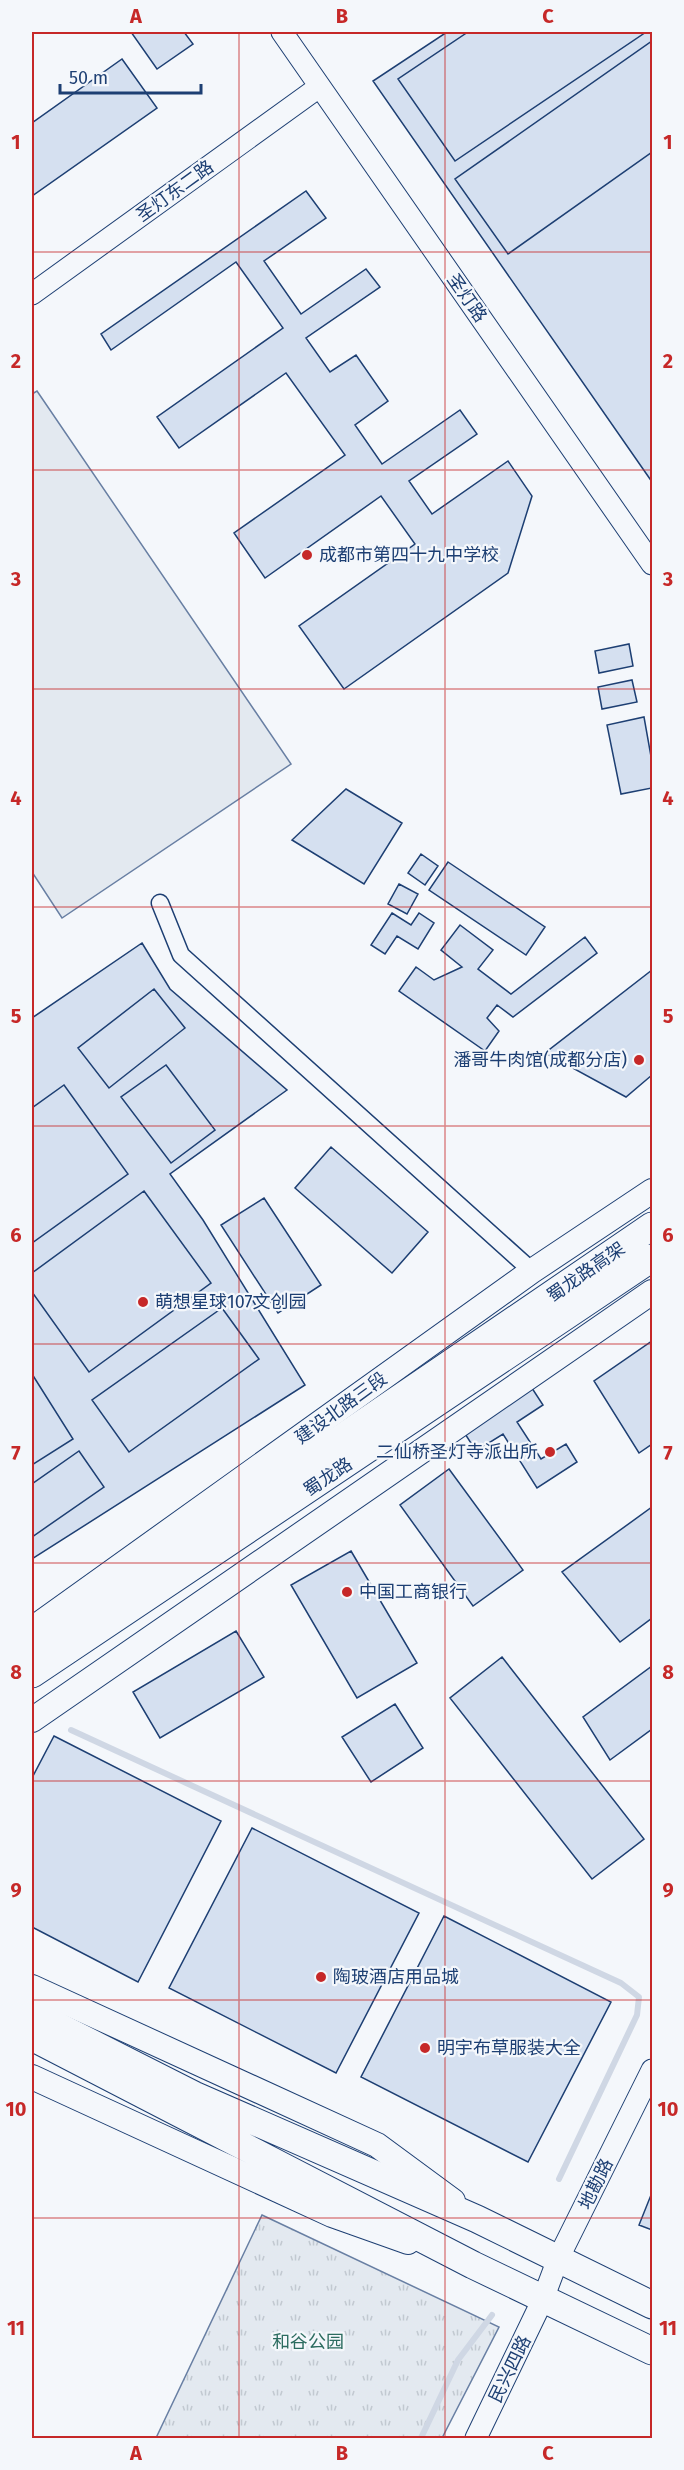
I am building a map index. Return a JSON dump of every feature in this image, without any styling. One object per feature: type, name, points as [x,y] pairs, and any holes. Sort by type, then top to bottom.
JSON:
[{"type":"main road","name":"建设北路三段","points":[[32,1629],[532,1271],[652,1191]]},
{"type":"main road","name":"蜀龙路高架","points":[[528,1328],[652,1226]]},
{"type":"main road","name":"蜀龙路","points":[[32,1649],[528,1328],[652,1258]]},
{"type":"main road","points":[[32,1720],[652,1292]]},
{"type":"main road","name":"蜀龙路","points":[[32,1674],[528,1328]]},
{"type":"main road","points":[[32,1987],[376,2145],[477,2218]]},
{"type":"main road","points":[[32,2013],[189,2106],[473,2265],[652,2351]]},
{"type":"main road","points":[[32,2037],[189,2106],[477,2218],[652,2305]]},
{"type":"main road","points":[[32,2077],[332,2215],[473,2265]]},
{"type":"street","name":"圣灯路","points":[[282,32],[650,554]]},
{"type":"street","name":"圣灯东二路","points":[[32,294],[319,87]]},
{"type":"street","points":[[160,903],[181,955],[532,1271]]},
{"type":"street","name":"地勘路","points":[[543,2299],[558,2259],[652,2070]]},
{"type":"street","name":"民兴四路","points":[[476,2439],[543,2299]]},
{"type":"green space","points":[[37,391],[291,764],[62,918],[32,872],[32,394]]},
{"type":"green space","name":"和谷公园","points":[[262,2215],[499,2327],[442,2438],[156,2438]]},
{"type":"building","points":[[131,32],[184,32],[193,44],[157,69]]},
{"type":"building","points":[[447,32],[652,32],[652,477],[650,479],[373,81]]},
{"type":"building","points":[[468,32],[646,32],[455,161],[398,79]]},
{"type":"building","points":[[652,41],[652,152],[508,254],[455,179]]},
{"type":"building","points":[[122,59],[157,108],[32,196],[32,123]]},
{"type":"building","points":[[306,191],[326,218],[264,261],[301,314],[366,269],[380,287],[306,338],[330,372],[356,355],[388,401],[355,425],[382,464],[460,410],[477,434],[409,481],[432,514],[508,461],[532,496],[508,573],[344,689],[299,626],[415,544],[381,496],[265,578],[234,533],[345,455],[286,373],[179,448],[157,417],[283,328],[236,262],[111,350],[101,334]]},
{"type":"building","points":[[629,644],[633,666],[599,673],[595,651]]},
{"type":"building","points":[[632,680],[637,702],[602,709],[598,687]]},
{"type":"building","points":[[644,717],[652,762],[652,788],[621,794],[607,725]]},
{"type":"building","points":[[346,789],[402,823],[364,884],[292,840]]},
{"type":"building","points":[[421,854],[438,866],[425,885],[408,873]]},
{"type":"building","points":[[448,862],[545,927],[526,955],[429,890]]},
{"type":"building","points":[[399,884],[418,894],[407,914],[388,904]]},
{"type":"building","points":[[392,913],[411,925],[419,913],[434,923],[418,949],[397,936],[385,954],[371,945]]},
{"type":"building","points":[[460,925],[493,950],[478,969],[511,994],[585,937],[597,953],[513,1017],[497,1005],[487,1018],[499,1031],[485,1051],[399,991],[416,967],[434,980],[462,967],[441,950]]},
{"type":"building","name":"萌想星球107文创园","points":[[142,943],[170,989],[287,1090],[170,1174],[203,1220],[305,1385],[32,1559],[32,1018]]},
{"type":"building","points":[[652,970],[652,1075],[626,1097],[545,1053]]},
{"type":"building","points":[[154,989],[185,1028],[109,1088],[78,1048]]},
{"type":"building","points":[[166,1065],[215,1130],[171,1163],[121,1097]]},
{"type":"building","points":[[64,1085],[128,1174],[32,1243],[32,1108]]},
{"type":"building","points":[[331,1147],[428,1232],[392,1273],[295,1188]]},
{"type":"building","points":[[144,1191],[211,1283],[89,1372],[32,1292],[32,1273]]},
{"type":"building","points":[[264,1198],[321,1285],[278,1313],[221,1225]]},
{"type":"building","points":[[222,1308],[259,1359],[129,1452],[92,1400]]},
{"type":"building","points":[[652,1341],[652,1444],[639,1453],[594,1381]]},
{"type":"building","points":[[32,1374],[73,1439],[32,1465]]},
{"type":"building","points":[[528,1382],[543,1405],[517,1422],[541,1459],[566,1444],[577,1462],[537,1488],[503,1434],[476,1451],[460,1426]]},
{"type":"building","points":[[79,1451],[104,1487],[32,1537],[32,1484]]},
{"type":"building","points":[[449,1469],[523,1570],[473,1606],[400,1505]]},
{"type":"building","points":[[652,1507],[652,1618],[620,1642],[562,1572]]},
{"type":"building","points":[[351,1551],[417,1663],[357,1698],[291,1585]]},
{"type":"building","points":[[236,1631],[264,1677],[160,1738],[133,1692]]},
{"type":"building","points":[[502,1657],[644,1839],[592,1879],[450,1698]]},
{"type":"building","points":[[652,1666],[652,1729],[610,1760],[583,1717]]},
{"type":"building","points":[[395,1704],[423,1748],[371,1782],[342,1737]]},
{"type":"building","points":[[54,1736],[221,1821],[138,1982],[32,1927],[32,1778]]},
{"type":"building","points":[[252,1828],[419,1913],[336,2073],[169,1988]]},
{"type":"building","points":[[444,1916],[611,2002],[528,2162],[361,2077]]},
{"type":"building","points":[[652,2196],[652,2230],[639,2225]]},
{"type":"waterway","points":[[71,1730],[621,1983],[639,1997],[637,2015],[559,2179]]},
{"type":"waterway","points":[[421,2438],[458,2360],[492,2315]]},
{"type":"place","name":"成都市第四十九中学校","points":[[307,555]]},
{"type":"place","name":"潘哥牛肉馆(成都分店)","points":[[639,1060]]},
{"type":"place","name":"萌想星球107文创园","points":[[143,1302]]},
{"type":"place","name":"二仙桥圣灯寺派出所","points":[[550,1452]]},
{"type":"place","name":"中国工商银行","points":[[347,1592]]},
{"type":"place","name":"陶玻酒店用品城","points":[[321,1977]]},
{"type":"place","name":"明宇布草服装大全","points":[[425,2048]]}]
